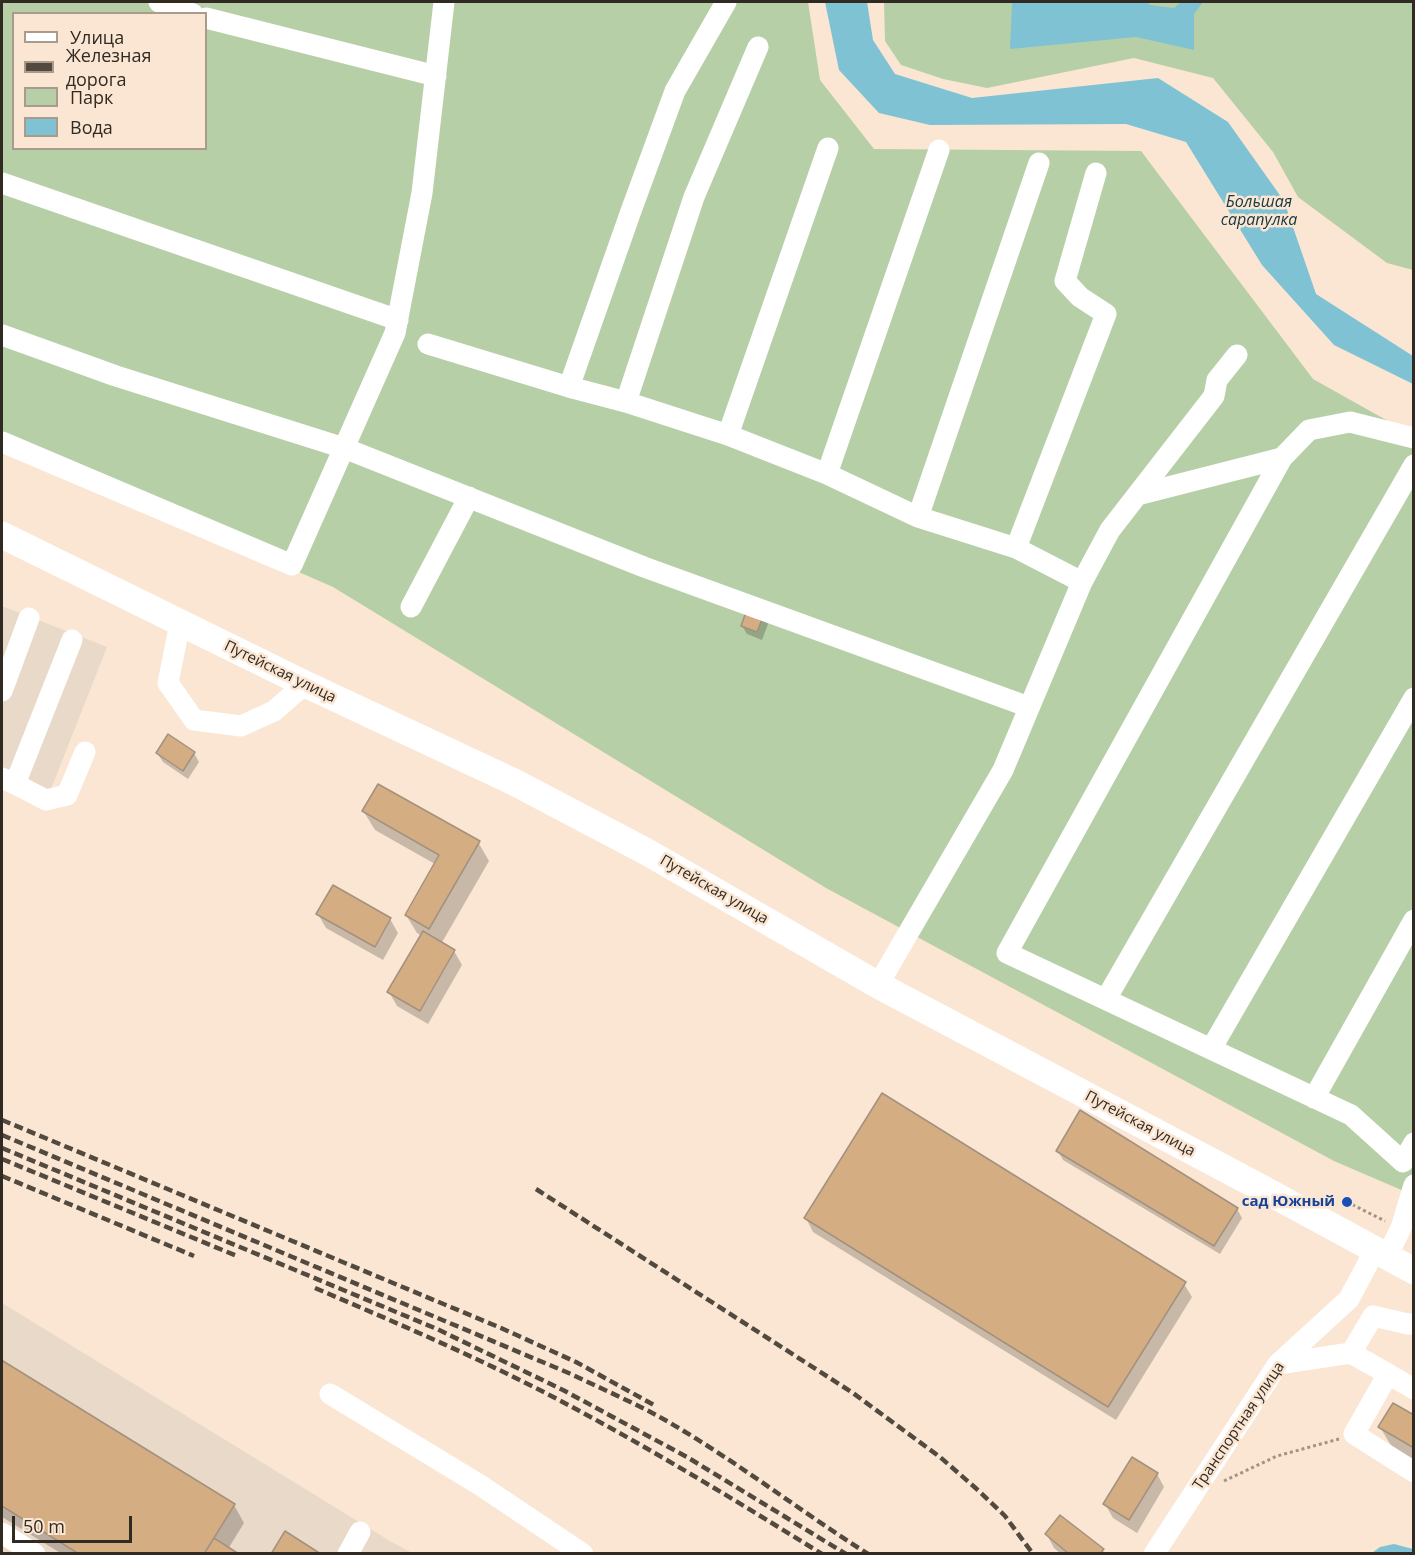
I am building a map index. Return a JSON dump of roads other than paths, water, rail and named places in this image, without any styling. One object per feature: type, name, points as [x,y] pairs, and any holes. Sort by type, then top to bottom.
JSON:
[{"type":"main road","name":"Путейская улица","points":[[2,535],[304,684],[514,782],[647,852],[878,985],[1413,1271]]},
{"type":"street","points":[[159,2],[187,12]]},
{"type":"street","points":[[2,442],[292,565],[396,333],[422,193],[444,2]]},
{"type":"street","points":[[569,387],[630,210],[675,91],[726,2]]},
{"type":"street","points":[[207,18],[436,76]]},
{"type":"street","points":[[626,402],[694,197],[758,47]]},
{"type":"street","points":[[728,435],[828,148]]},
{"type":"street","points":[[826,474],[939,150]]},
{"type":"street","points":[[918,517],[1039,163]]},
{"type":"street","points":[[1016,548],[1106,314],[1080,297],[1065,281],[1096,173]]},
{"type":"street","points":[[2,183],[398,320]]},
{"type":"street","points":[[2,335],[116,376],[344,448],[644,567],[1029,707]]},
{"type":"street","points":[[428,344],[626,402],[728,435],[826,474],[918,517],[1016,548],[1082,582]]},
{"type":"street","points":[[878,985],[1003,770],[1082,582],[1110,530],[1214,396],[1217,380],[1237,355]]},
{"type":"street","points":[[1413,438],[1350,422],[1309,430],[1282,458],[1007,952],[1351,1115],[1408,1153],[1413,1183]]},
{"type":"street","points":[[1137,495],[1282,458]]},
{"type":"street","points":[[1106,999],[1413,465]]},
{"type":"street","points":[[411,607],[469,497]]},
{"type":"street","points":[[2,691],[29,618]]},
{"type":"street","points":[[180,623],[168,683],[194,720],[241,726],[274,711],[304,684]]},
{"type":"street","points":[[72,640],[8,781],[46,800],[67,795],[84,752]]},
{"type":"street","points":[[1210,1049],[1413,698]]},
{"type":"street","points":[[1314,1098],[1413,920]]},
{"type":"street","name":"Транспортная улица","points":[[1154,1554],[1278,1364],[1349,1299],[1401,1228],[1413,1183]]},
{"type":"street","points":[[1349,1299],[1373,1316],[1413,1324]]},
{"type":"street","points":[[1351,1353],[1373,1316]]},
{"type":"street","points":[[1278,1364],[1351,1353],[1413,1389]]},
{"type":"street","points":[[1389,1374],[1353,1434],[1413,1472]]},
{"type":"street","points":[[330,1394],[480,1485],[583,1554]]},
{"type":"street","points":[[348,1554],[360,1532]]},
{"type":"street","points":[[2,1533],[31,1552]]},
{"type":"street","points":[[6,1554],[31,1552]]},
{"type":"water","name":"Большая сарапулка","points":[[825,2],[867,2],[873,40],[895,74],[972,98],[1158,78],[1228,122],[1284,201],[1316,294],[1413,356],[1413,384],[1334,345],[1262,265],[1186,142],[1126,124],[930,125],[879,113],[839,70]]},
{"type":"water","points":[[1012,2],[1146,2],[1150,5],[1174,8],[1181,2],[1203,2],[1194,14],[1194,50],[1136,37],[1010,49]]},
{"type":"water","points":[[1394,1544],[1413,1549],[1413,1553],[1372,1553],[1380,1547]]},
{"type":"railway","points":[[2,1120],[501,1328],[576,1362],[654,1405]]},
{"type":"railway","points":[[2,1135],[571,1374],[626,1400],[658,1416],[712,1449],[868,1554]]},
{"type":"railway","points":[[2,1148],[437,1329],[563,1390],[687,1457],[846,1554]]},
{"type":"railway","points":[[2,1159],[237,1256]]},
{"type":"railway","points":[[2,1176],[194,1256]]},
{"type":"railway","points":[[536,1189],[853,1393],[940,1457],[979,1491],[1005,1516],[1033,1554]]},
{"type":"railway","points":[[315,1288],[468,1355],[559,1400],[691,1474],[822,1554]]},
{"type":"place","name":"сад Южный","points":[[1347,1202]]}]
